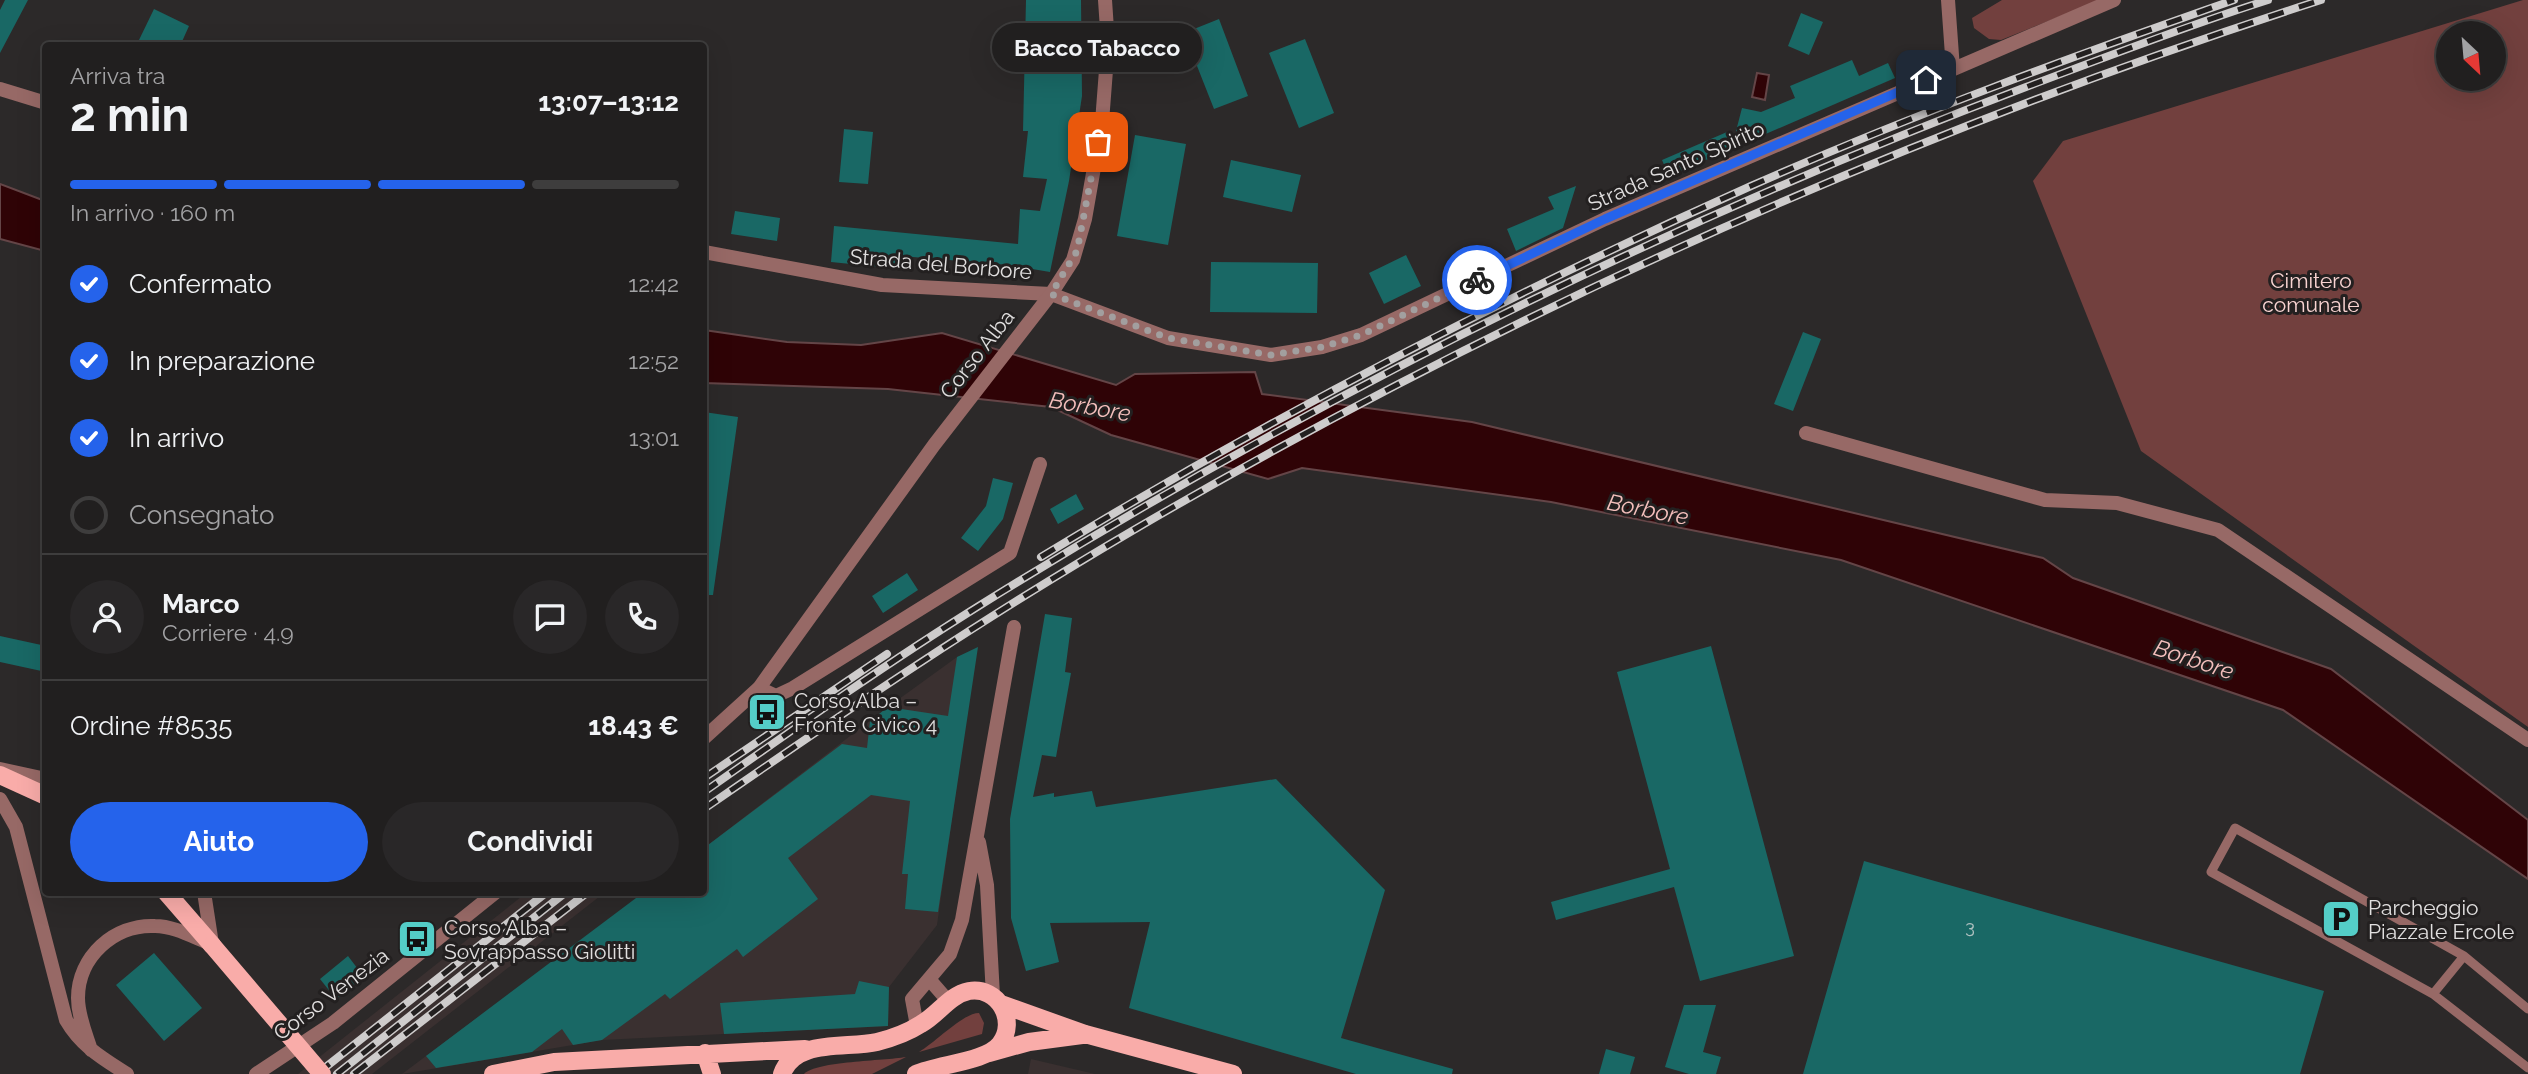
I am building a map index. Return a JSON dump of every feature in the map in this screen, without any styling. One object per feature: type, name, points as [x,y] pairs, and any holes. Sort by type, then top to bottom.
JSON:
[{"type":"main road","points":[[0,775],[42,794]]},
{"type":"main road","points":[[169,896],[322,1074]]},
{"type":"main road","points":[[493,1074],[554,1062],[812,1049],[872,1043],[917,1027],[948,1002],[971,990],[1085,1034],[1233,1074]]},
{"type":"main road","points":[[989,1053],[1005,1037],[1006,1014],[997,1000]]},
{"type":"main road","points":[[916,1074],[945,1069],[1029,1042],[1085,1034]]},
{"type":"main road","points":[[782,1074],[789,1060],[812,1049]]},
{"type":"main road","points":[[705,1053],[712,1074]]},
{"type":"street","name":"Corso Alba","points":[[707,735],[759,688],[934,445],[1051,294],[1073,260],[1089,195],[1106,86],[1105,0]]},
{"type":"street","points":[[1948,0],[1953,69]]},
{"type":"street","name":"Strada Santo Spirito","points":[[1051,294],[1168,338],[1271,355],[1322,347],[1361,335],[1605,219],[2114,0]]},
{"type":"street","points":[[0,89],[42,102]]},
{"type":"street","name":"Strada del Borbore","points":[[707,253],[882,285],[1051,294]]},
{"type":"street","points":[[1806,433],[2045,500],[2117,503],[2218,530],[2528,740]]},
{"type":"street","points":[[759,688],[776,696],[793,688],[1010,553],[1040,464]]},
{"type":"street","points":[[917,1027],[912,999],[950,954],[957,937],[1014,627]]},
{"type":"street","points":[[0,769],[42,778]]},
{"type":"street","points":[[0,799],[16,827],[65,1020],[75,1036],[91,1052],[127,1074]]},
{"type":"street","points":[[977,831],[987,885],[997,1000]]},
{"type":"street","points":[[91,1052],[78,999],[82,974],[93,953],[111,936],[133,927],[156,925],[212,945],[205,896]]},
{"type":"street","name":"Corso Venezia","points":[[256,1074],[333,1023],[491,896]]},
{"type":"street","points":[[929,979],[948,1002]]},
{"type":"lane","points":[[2528,1009],[2464,956],[2235,828],[2211,872],[2433,994],[2528,1068]]},
{"type":"lane","points":[[2433,994],[2464,956]]},
{"type":"shaded area","points":[[976,650],[937,925],[889,987],[888,1026],[602,1040],[402,1074],[640,896],[707,896],[707,846],[957,657]]},
{"type":"shaded area","points":[[522,896],[600,896],[372,1074],[298,1074]]},
{"type":"shaded area","points":[[1031,1059],[1095,1074],[1028,1074]]},
{"type":"green space","points":[[2002,0],[2101,0],[2001,40],[1989,39],[1974,28],[1972,18]]},
{"type":"green space","name":"Cimitero comunale","points":[[2528,0],[2528,727],[2141,451],[2033,181],[2063,141],[2436,27],[2436,91],[2506,91],[2506,21],[2454,21]]},
{"type":"green space","points":[[979,1013],[984,1023],[982,1034],[919,1052],[957,1023]]},
{"type":"green space","points":[[906,1057],[872,1074],[804,1074],[822,1066]]},
{"type":"water","points":[[1757,73],[1769,75],[1765,100],[1752,97]]},
{"type":"water","points":[[0,184],[42,200],[42,250],[0,239]]},
{"type":"water","name":"Borbore","points":[[707,330],[787,342],[861,345],[942,333],[1116,385],[1135,374],[1255,372],[1262,394],[1472,422],[2043,558],[2073,578],[2331,669],[2528,820],[2528,879],[2283,710],[1841,560],[1551,502],[1302,468],[1268,479],[1111,435],[1051,407],[888,389],[707,383]]},
{"type":"building","points":[[5,0],[28,0],[0,53],[0,10]]},
{"type":"building","points":[[1026,0],[1081,0],[1082,96],[1069,181],[1050,272],[1009,265],[901,256],[900,269],[831,262],[834,226],[1018,244],[1020,209],[1040,211],[1047,179],[1023,177],[1028,131],[1023,131]]},
{"type":"building","points":[[154,9],[189,26],[182,42],[139,40]]},
{"type":"building","points":[[1801,13],[1823,22],[1809,55],[1788,46]]},
{"type":"building","points":[[1219,19],[1248,96],[1214,109],[1184,33]]},
{"type":"building","points":[[1305,39],[1334,113],[1299,128],[1269,53]]},
{"type":"building","points":[[1124,51],[1160,53],[1159,70],[1124,72]]},
{"type":"building","points":[[1852,60],[1859,76],[1888,63],[1895,78],[1761,136],[1736,131],[1742,108],[1761,112],[1795,98],[1790,86]]},
{"type":"building","points":[[844,129],[873,132],[868,184],[839,182]]},
{"type":"building","points":[[1727,132],[1733,148],[1669,176],[1662,160]]},
{"type":"building","points":[[1135,135],[1186,144],[1168,245],[1117,236]]},
{"type":"building","points":[[1231,160],[1301,175],[1292,212],[1223,197]]},
{"type":"building","points":[[1576,186],[1563,228],[1516,251],[1507,229],[1554,209],[1548,197]]},
{"type":"building","points":[[735,211],[780,218],[777,241],[731,234]]},
{"type":"building","points":[[1406,255],[1421,286],[1384,304],[1369,273]]},
{"type":"building","points":[[1211,262],[1318,263],[1317,313],[1210,312]]},
{"type":"building","points":[[1803,332],[1821,339],[1793,411],[1774,404]]},
{"type":"building","points":[[707,412],[738,417],[713,595],[707,595]]},
{"type":"building","points":[[993,478],[1013,483],[1003,519],[978,551],[961,538],[986,506]]},
{"type":"building","points":[[1076,494],[1084,509],[1058,524],[1050,509]]},
{"type":"building","points":[[907,573],[918,590],[883,613],[872,596]]},
{"type":"building","points":[[1045,614],[1072,618],[1065,672],[1071,673],[1056,757],[1042,755],[1033,797],[1054,793],[1054,797],[1092,791],[1096,807],[1276,779],[1385,890],[1341,1038],[1453,1069],[1452,1074],[1356,1074],[1129,1008],[1150,922],[1050,923],[1059,962],[1026,971],[1011,918],[1010,819]]},
{"type":"building","points":[[0,636],[42,645],[42,671],[0,662]]},
{"type":"building","points":[[1711,646],[1794,956],[1700,981],[1674,887],[1556,920],[1551,902],[1670,869],[1617,672]]},
{"type":"building","points":[[978,647],[938,912],[905,909],[908,874],[902,874],[910,801],[871,795],[788,858],[818,899],[743,957],[737,949],[670,999],[665,994],[602,1040],[573,1045],[562,1029],[532,1052],[436,1068],[426,1056],[639,896],[707,896],[707,846],[842,744],[867,748],[870,721],[888,707],[948,716],[957,657]]},
{"type":"building","points":[[1864,861],[2324,991],[2300,1074],[1803,1074]]},
{"type":"building","points":[[154,953],[202,1008],[164,1041],[116,985]]},
{"type":"building","points":[[348,956],[364,977],[336,999],[320,979]]},
{"type":"building","points":[[859,981],[889,987],[888,1026],[724,1034],[720,1003],[855,994]]},
{"type":"building","points":[[1684,1005],[1716,1005],[1703,1052],[1721,1057],[1716,1074],[1689,1074],[1665,1067]]},
{"type":"building","points":[[1606,1049],[1635,1057],[1630,1074],[1599,1074]]},
{"type":"railway","points":[[1041,557],[1302,407],[1569,270],[1810,160],[1930,111],[2234,0]]},
{"type":"railway","points":[[707,790],[911,649],[1107,529],[1361,386],[1491,320],[1623,257],[1890,140],[2116,53],[2268,0]]},
{"type":"railway","points":[[707,807],[915,666],[1132,531],[1274,450],[1564,301],[1862,168],[2013,108],[2166,52],[2321,0]]},
{"type":"railway","points":[[707,776],[887,654]]},
{"type":"railway","points":[[317,1074],[542,896]]},
{"type":"railway","points":[[337,1074],[561,896]]},
{"type":"railway","points":[[354,1074],[583,896]]},
{"type":"way so far","points":[[1098,142],[1077,251],[1065,275],[1051,294],[1168,338],[1271,355],[1322,347],[1361,335],[1477,280]]},
{"type":"place","name":"Bacco Tabacco","points":[[1098,142]]},
{"type":"place","name":"Corso Alba – Fronte Civico 4","points":[[767,712]]},
{"type":"place","name":"Parcheggio Piazzale Ercole","points":[[2341,919]]},
{"type":"place","name":"Corso Alba – Sovrappasso Giolitti","points":[[417,939]]},
{"type":"route","points":[[1477,280],[1605,219],[1926,80]]}]
